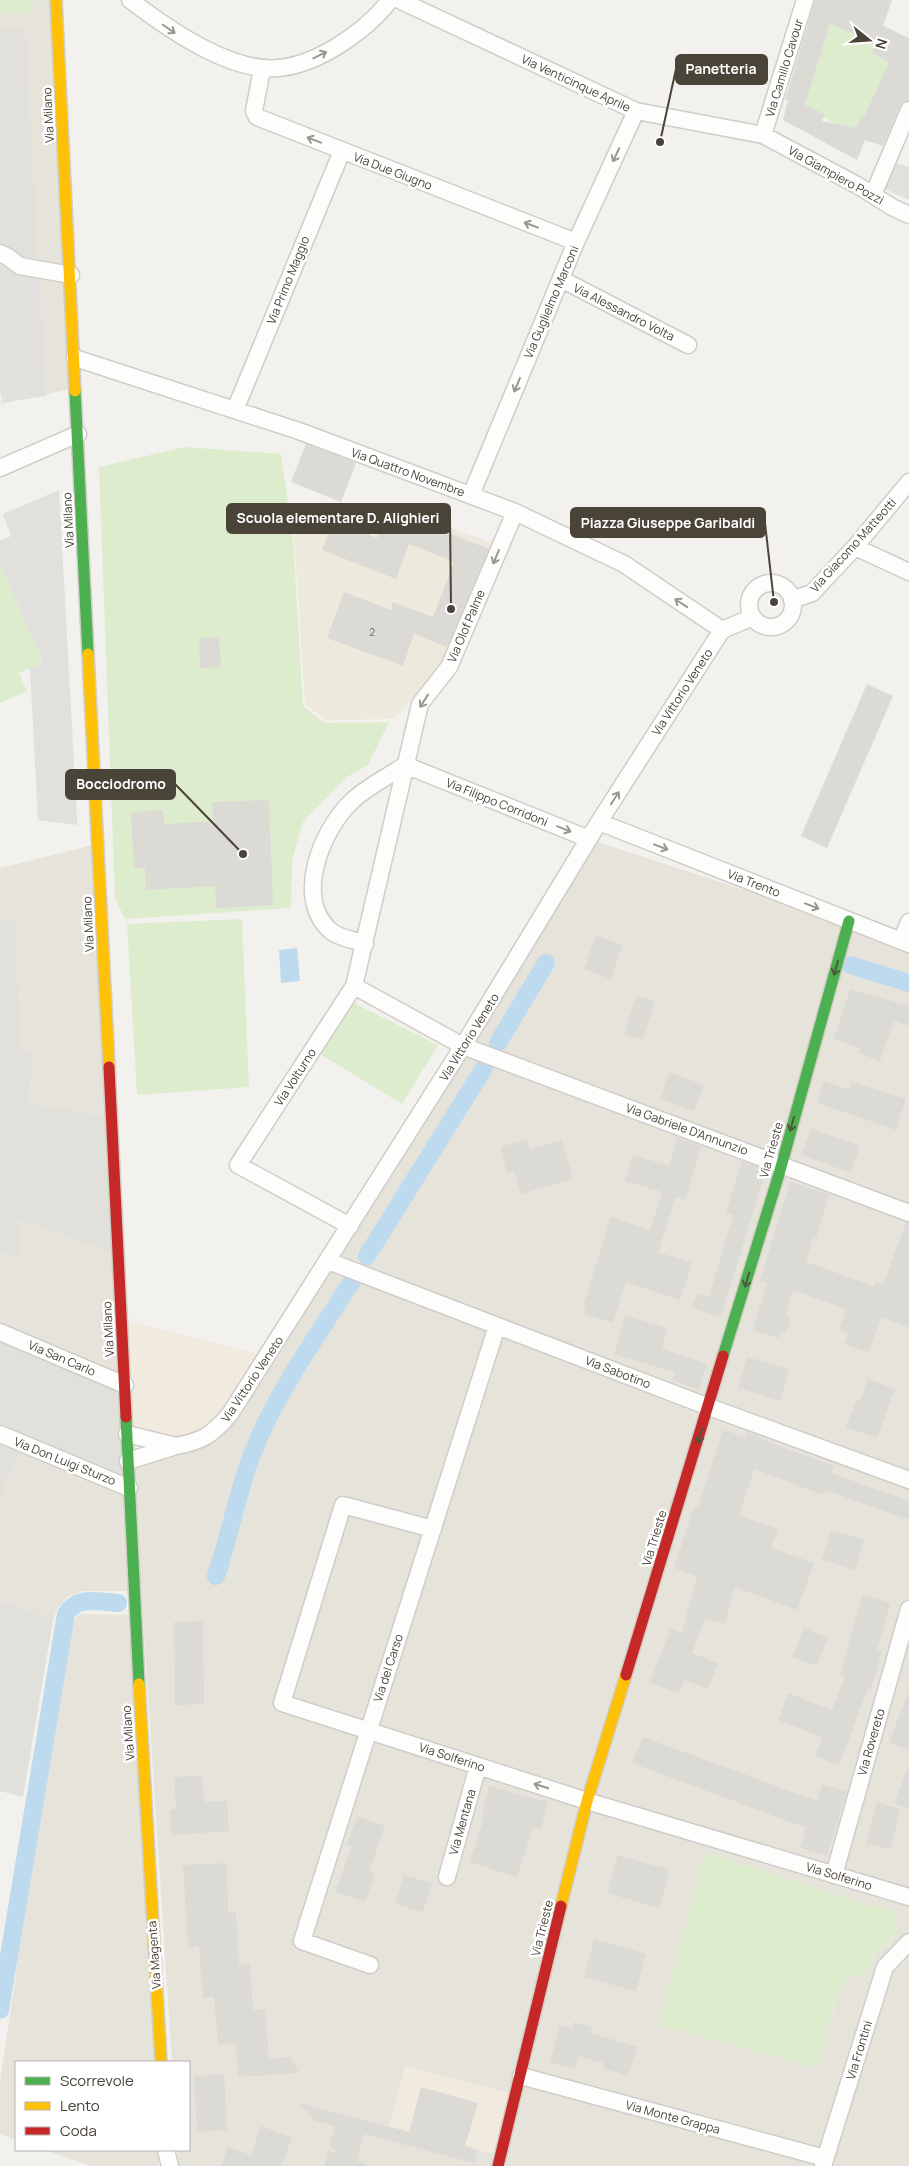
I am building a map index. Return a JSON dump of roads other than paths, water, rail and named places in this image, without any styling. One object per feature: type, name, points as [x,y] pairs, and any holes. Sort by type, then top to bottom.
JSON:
[{"type":"street","name":"Via Milano","points":[[56,0],[147,1847]]},
{"type":"street","points":[[130,0],[175,34],[233,63],[262,69],[283,68],[308,61],[331,50],[370,22],[390,0]]},
{"type":"street","name":"Via Venticinque Aprile","points":[[399,0],[636,111],[762,135]]},
{"type":"street","name":"Via Camillo Cavour","points":[[762,135],[805,0]]},
{"type":"street","name":"Via Due Giugno","points":[[262,69],[254,111],[257,117],[576,242]]},
{"type":"street","points":[[873,195],[909,110]]},
{"type":"street","name":"Via Guglielmo Marconi","points":[[470,495],[576,242],[636,111]]},
{"type":"street","name":"Via Giampiero Pozzi","points":[[762,135],[909,215]]},
{"type":"street","name":"Via Primo Maggio","points":[[235,410],[342,150]]},
{"type":"street","points":[[0,254],[8,257],[20,266],[71,275]]},
{"type":"street","name":"Via Alessandro Volta","points":[[561,279],[688,345]]},
{"type":"street","name":"Via Quattro Novembre","points":[[74,358],[299,431],[514,512],[624,564],[722,630]]},
{"type":"street","points":[[0,468],[78,434]]},
{"type":"street","name":"Via Giacomo Matteotti","points":[[792,600],[812,593],[855,547],[909,482]]},
{"type":"street","name":"Via Olof Palme","points":[[354,986],[420,704],[449,668],[514,512]]},
{"type":"street","points":[[855,547],[909,572]]},
{"type":"street","points":[[772,583],[784,588],[792,600],[790,615],[780,625],[765,626],[753,617],[750,611],[750,598],[754,592],[765,584],[772,583]]},
{"type":"street","points":[[722,630],[753,617]]},
{"type":"street","name":"Via Vittorio Veneto","points":[[128,1461],[176,1446],[194,1443],[208,1437],[230,1414],[463,1046],[599,822],[722,630]]},
{"type":"street","points":[[364,944],[333,933],[317,914],[313,881],[319,850],[332,824],[352,801],[405,765]]},
{"type":"street","name":"Via Filippo Corridoni","points":[[405,765],[589,839]]},
{"type":"street","name":"Via Trento","points":[[599,822],[905,943]]},
{"type":"street","name":"Via Trieste","points":[[498,2166],[587,1801],[709,1407],[781,1164],[849,921]]},
{"type":"street","points":[[905,943],[909,922]]},
{"type":"street","points":[[354,986],[463,1046]]},
{"type":"street","name":"Via Volturno","points":[[350,1226],[238,1165],[354,986]]},
{"type":"street","name":"Via Gabriele D'Annunzio","points":[[463,1046],[909,1213]]},
{"type":"street","name":"Via Sabotino","points":[[328,1261],[709,1407],[909,1480]]},
{"type":"street","name":"Via del Carso","points":[[370,1965],[302,1941],[497,1326]]},
{"type":"street","name":"Via San Carlo","points":[[0,1332],[124,1385]]},
{"type":"street","name":"Via Don Luigi Sturzo","points":[[0,1434],[129,1488]]},
{"type":"street","points":[[127,1434],[144,1436],[176,1446]]},
{"type":"street","name":"Via Solferino","points":[[433,1529],[343,1505],[282,1703],[587,1801],[909,1897]]},
{"type":"street","name":"Via Rovereto","points":[[834,1875],[909,1609]]},
{"type":"street","name":"Via Mentana","points":[[446,1877],[478,1766]]},
{"type":"street","name":"Via Magenta","points":[[147,1847],[161,2061]]},
{"type":"street","name":"Via Frontini","points":[[824,2162],[885,1967],[909,1942]]},
{"type":"street","name":"Via Monte Grappa","points":[[520,2076],[824,2162]]},
{"type":"water","points":[[297,948],[300,981],[281,983],[279,950]]},
{"type":"waterway","points":[[498,1043],[546,963]]},
{"type":"waterway","points":[[850,965],[909,983]]},
{"type":"waterway","points":[[367,1256],[484,1068]]},
{"type":"waterway","points":[[216,1576],[242,1483],[263,1429],[298,1365],[352,1281]]},
{"type":"waterway","points":[[0,2010],[66,1614],[76,1604],[82,1602],[118,1603]]},
{"type":"place","name":"Panetteria","points":[[660,142]]},
{"type":"place","name":"Piazza Giuseppe Garibaldi","points":[[774,602]]},
{"type":"place","name":"Scuola elementare D. Alighieri","points":[[451,609]]},
{"type":"place","name":"Bocciodromo","points":[[243,854]]}]
